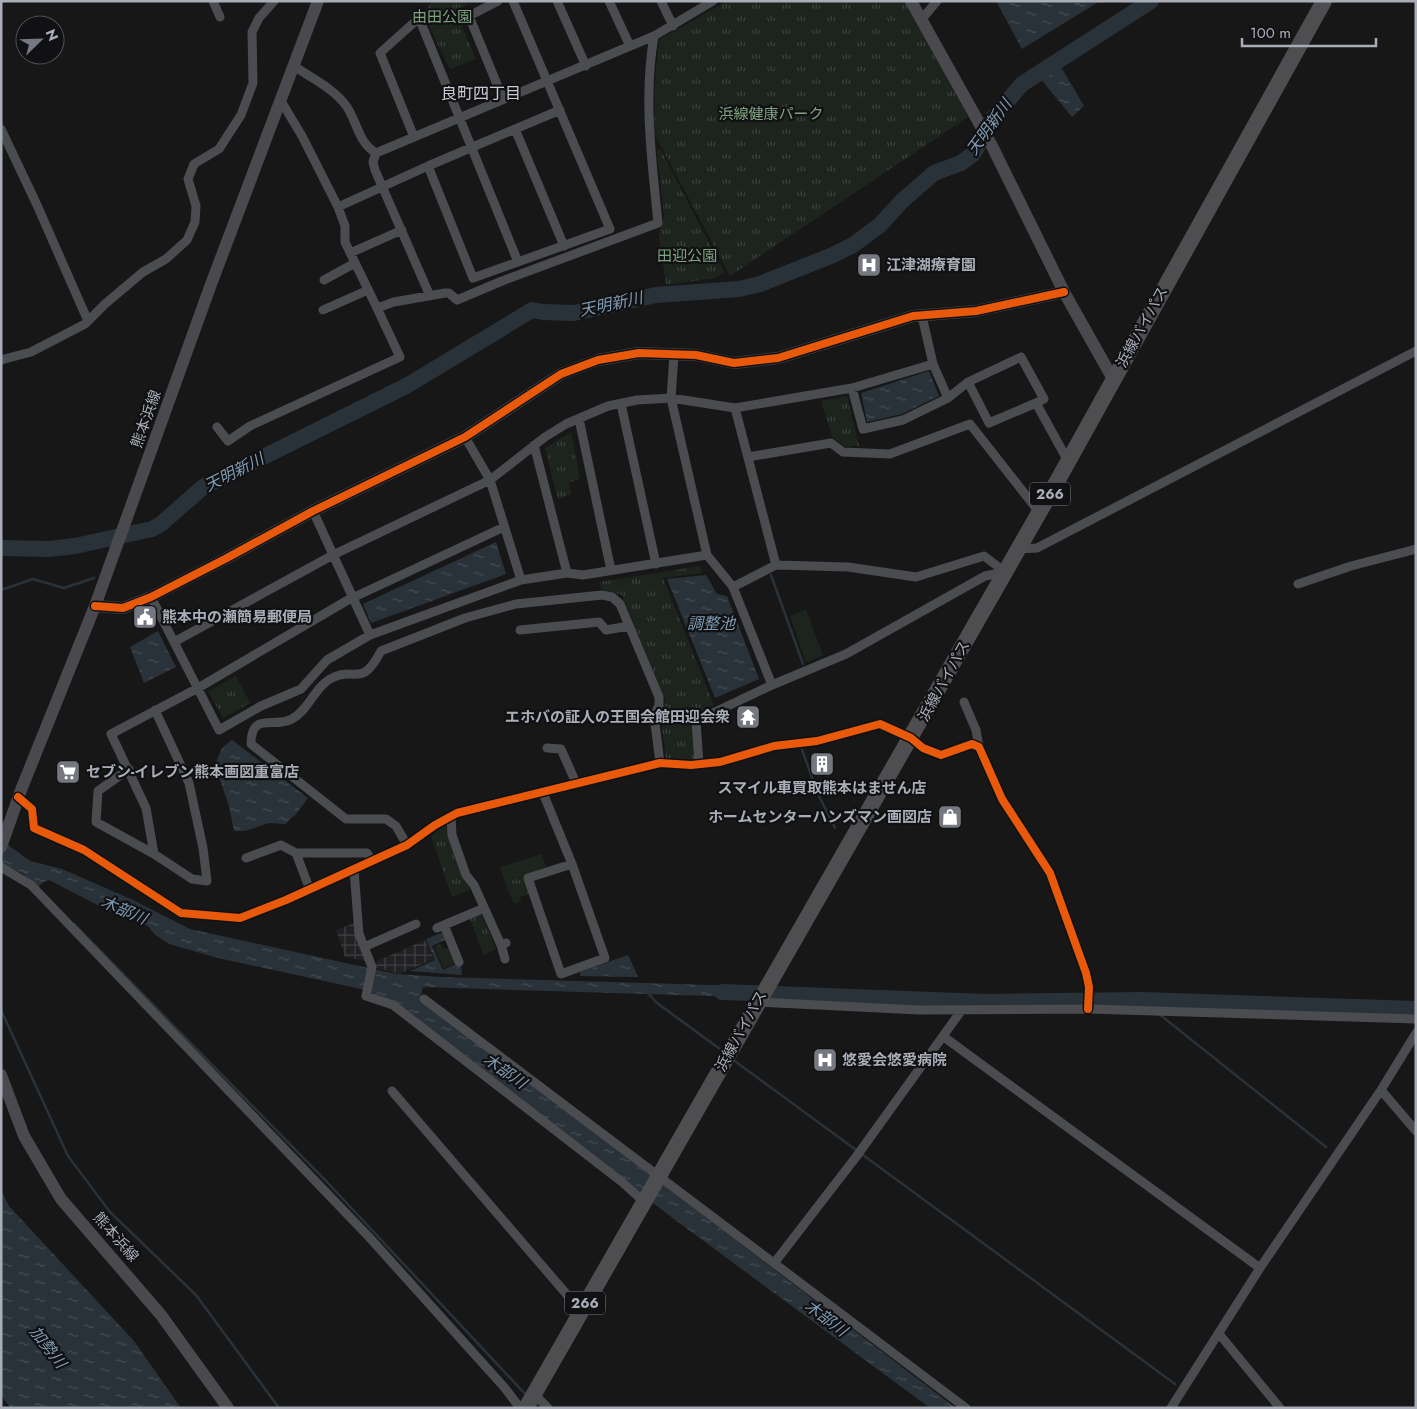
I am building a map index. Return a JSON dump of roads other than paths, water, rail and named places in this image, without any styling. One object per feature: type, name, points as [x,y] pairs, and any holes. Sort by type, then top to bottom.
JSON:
[{"type":"highway","name":"浜線バイパス","points":[[530,1401],[769,982],[911,738],[1068,461],[1324,1]]},
{"type":"street","points":[[213,1],[220,17]]},
{"type":"street","points":[[1,360],[31,352],[88,321],[143,272],[166,259],[187,240],[195,222],[196,206],[188,179],[194,164],[219,149],[241,115],[253,83],[252,32],[259,18],[274,1]]},
{"type":"street","name":"熊本浜線","points":[[1,847],[18,797],[95,606],[210,287],[318,1]]},
{"type":"street","points":[[498,1],[469,16],[503,98]]},
{"type":"street","points":[[428,166],[474,278],[610,229],[513,1]]},
{"type":"street","points":[[557,1],[586,66]]},
{"type":"street","points":[[609,1],[630,46]]},
{"type":"street","points":[[661,1],[673,26]]},
{"type":"street","points":[[430,296],[373,162],[376,153],[654,36],[714,1]]},
{"type":"street","points":[[911,1],[992,146],[1064,292],[1113,379]]},
{"type":"street","points":[[921,20],[937,1]]},
{"type":"street","points":[[414,137],[380,53],[419,18],[473,147],[518,262]]},
{"type":"street","points":[[377,308],[394,302],[449,293],[457,300],[502,281],[658,223],[648,129],[651,54],[654,36]]},
{"type":"street","points":[[294,66],[338,97],[347,108],[361,139],[367,147],[376,153]]},
{"type":"street","points":[[217,427],[228,441],[250,426],[400,357],[345,242],[345,226],[338,207],[302,136],[281,101]]},
{"type":"street","points":[[338,207],[428,166],[560,110]]},
{"type":"street","points":[[1,129],[38,205],[88,321]]},
{"type":"street","points":[[515,129],[564,246]]},
{"type":"street","points":[[350,253],[402,230]]},
{"type":"street","points":[[324,280],[355,263]]},
{"type":"street","points":[[323,310],[368,290]]},
{"type":"street","points":[[95,606],[123,608],[150,597],[226,559],[313,511],[465,437],[561,374],[606,359],[639,354],[696,355],[734,362],[778,358],[922,316],[976,311],[1064,292]]},
{"type":"street","points":[[922,316],[933,364],[948,398]]},
{"type":"street","points":[[1018,549],[1037,548],[1416,351]]},
{"type":"street","points":[[674,355],[671,398],[707,555],[733,587],[772,685]]},
{"type":"street","points":[[852,388],[863,429],[903,420],[948,398],[968,382],[1021,357],[1044,399],[989,423],[968,382]]},
{"type":"street","points":[[174,642],[333,555],[490,480],[566,424],[608,406],[671,398],[735,408],[852,388],[933,364]]},
{"type":"street","points":[[1036,403],[1068,461]]},
{"type":"street","points":[[621,404],[656,564]]},
{"type":"street","points":[[735,408],[776,565]]},
{"type":"street","points":[[579,419],[611,570]]},
{"type":"street","points":[[748,457],[831,443],[843,452],[890,454],[970,424],[1039,512]]},
{"type":"street","points":[[465,437],[490,480],[521,580]]},
{"type":"street","points":[[534,446],[567,573]]},
{"type":"street","points":[[313,511],[370,635]]},
{"type":"street","points":[[154,854],[146,808],[112,734],[198,688],[352,598],[504,527]]},
{"type":"street","points":[[1298,584],[1351,566],[1416,549]]},
{"type":"street","points":[[150,597],[219,730],[261,706],[301,689],[327,660],[370,635],[521,580],[567,573],[583,574],[707,555]]},
{"type":"street","points":[[733,587],[776,565],[848,567],[916,577],[984,556],[1005,572]]},
{"type":"street","points":[[699,764],[696,721],[772,685],[846,654],[985,576],[1005,572]]},
{"type":"street","points":[[407,845],[396,826],[386,819],[346,819],[251,744],[251,734],[259,724],[268,721],[283,723],[301,713],[329,679],[340,674],[356,676],[366,672],[381,652],[465,618],[516,604],[602,595],[612,597],[620,604],[658,697],[659,705],[654,716],[660,763]]},
{"type":"street","points":[[520,630],[599,622],[606,630],[629,626]]},
{"type":"street","points":[[964,702],[976,730],[979,748],[1002,799],[1050,873],[1074,933],[1089,987],[1088,1010]]},
{"type":"street","points":[[129,769],[98,791],[96,822],[154,854],[192,879],[207,881],[203,848],[188,783],[155,710]]},
{"type":"street","points":[[18,797],[32,809],[34,828],[84,850],[181,912],[240,918],[310,890],[407,845],[451,817],[576,783],[660,763],[699,764],[720,762],[774,746],[817,741],[880,724],[911,738],[924,748],[941,755],[972,744],[979,748]]},
{"type":"street","points":[[547,748],[561,749],[576,783]]},
{"type":"street","points":[[543,793],[572,864],[605,958],[561,974],[528,878],[572,864]]},
{"type":"street","points":[[451,817],[452,836],[463,867],[474,886],[482,909],[504,944],[505,959]]},
{"type":"street","points":[[246,858],[281,845],[296,853],[367,853],[372,860]]},
{"type":"street","points":[[296,853],[310,890]]},
{"type":"street","points":[[1,867],[31,885],[217,1077],[369,1237],[504,1387],[520,1408]]},
{"type":"street","points":[[354,870],[359,934],[372,967],[366,996],[393,1005],[644,1200]]},
{"type":"street","points":[[459,962],[447,944],[440,926],[482,909]]},
{"type":"street","points":[[364,947],[416,924]]},
{"type":"street","points":[[424,999],[966,1408]]},
{"type":"street","points":[[759,1000],[961,1011],[1088,1010],[1416,1019]]},
{"type":"street","points":[[775,1262],[856,1156],[961,1011]]},
{"type":"street","points":[[1171,1408],[1220,1335],[1260,1268],[1382,1090],[1416,1034]]},
{"type":"street","points":[[944,1037],[1260,1268]]},
{"type":"street","name":"熊本浜線","points":[[1,1075],[24,1136],[61,1199],[161,1315],[228,1408]]},
{"type":"street","points":[[1382,1090],[1416,1131]]},
{"type":"street","points":[[392,1091],[581,1311]]},
{"type":"street","points":[[1220,1335],[1280,1408]]},
{"type":"street","points":[[530,1401],[548,1408]]},
{"type":"water","points":[[996,1],[1100,1],[1022,49]]},
{"type":"water","points":[[1060,65],[1084,106],[1072,117],[1039,77]]},
{"type":"water","points":[[929,371],[939,396],[902,414],[867,422],[861,393]]},
{"type":"water","points":[[496,542],[506,574],[371,623],[363,604]]},
{"type":"water","name":"調整池","points":[[706,575],[717,594],[727,596],[759,679],[715,698],[667,579]]},
{"type":"water","points":[[158,631],[176,667],[144,683],[130,647]]},
{"type":"water","points":[[232,740],[308,798],[296,814],[285,824],[269,823],[245,831],[234,831],[229,806],[215,765],[222,748]]},
{"type":"water","name":"木部川","points":[[1,840],[30,861],[62,869],[133,900],[190,929],[396,974],[746,986],[741,997],[423,987],[420,1000],[956,1408],[930,1408],[678,1222],[393,1005],[361,989],[218,958],[169,944],[154,934],[148,926],[113,913],[49,880],[38,887],[23,874],[1,863]]},
{"type":"water","points":[[444,932],[447,939],[432,946],[443,970],[456,964],[461,967],[462,975],[410,971],[435,960],[426,939]]},
{"type":"water","points":[[628,955],[638,977],[580,976],[580,972]]},
{"type":"water","name":"加勢川","points":[[1,1190],[9,1206],[134,1341],[181,1408],[11,1408],[1,1396]]},
{"type":"waterway","name":"天明新川","points":[[1,548],[49,549],[75,546],[152,529],[161,524],[203,487],[408,385],[532,310],[574,313],[656,295],[739,289],[760,284],[833,255],[853,245],[880,225],[902,201],[934,173],[961,163],[973,154],[994,117],[1022,84],[1151,1]]},
{"type":"waterway","points":[[771,575],[803,664]]},
{"type":"waterway","points":[[1,590],[33,579],[64,588],[94,578]]},
{"type":"waterway","points":[[802,750],[818,794],[835,828]]},
{"type":"waterway","points":[[174,903],[182,909],[204,911]]},
{"type":"waterway","points":[[74,924],[327,1182],[527,1396]]},
{"type":"waterway","points":[[646,991],[657,1003],[724,1052]]},
{"type":"waterway","points":[[722,992],[986,1002],[1142,1000],[1416,1009]]},
{"type":"waterway","points":[[1142,1000],[1151,1007]]},
{"type":"waterway","points":[[1,1010],[68,1156],[110,1212],[196,1295],[279,1408]]},
{"type":"waterway","points":[[1159,1014],[1326,1147]]},
{"type":"waterway","points":[[732,1059],[1175,1384]]},
{"type":"place","name":"江津湖療育園","points":[[869,265]]},
{"type":"place","name":"熊本中の瀬簡易郵便局","points":[[145,617]]},
{"type":"place","name":"エホバの証人の王国会館田迎会衆","points":[[748,717]]},
{"type":"place","name":"スマイル車買取熊本はません店","points":[[822,764]]},
{"type":"place","name":"セブン-イレブン熊本画図重富店","points":[[68,772]]},
{"type":"place","name":"ホームセンターハンズマン画図店","points":[[950,817]]},
{"type":"place","name":"悠愛会悠愛病院","points":[[825,1060]]},
{"type":"district","name":"良町四丁目","points":[[481,93]]},
{"type":"park label","name":"由田公園","points":[[442,17]]},
{"type":"park label","name":"浜線健康パーク","points":[[771,114]]},
{"type":"park label","name":"田迎公園","points":[[687,256]]}]
